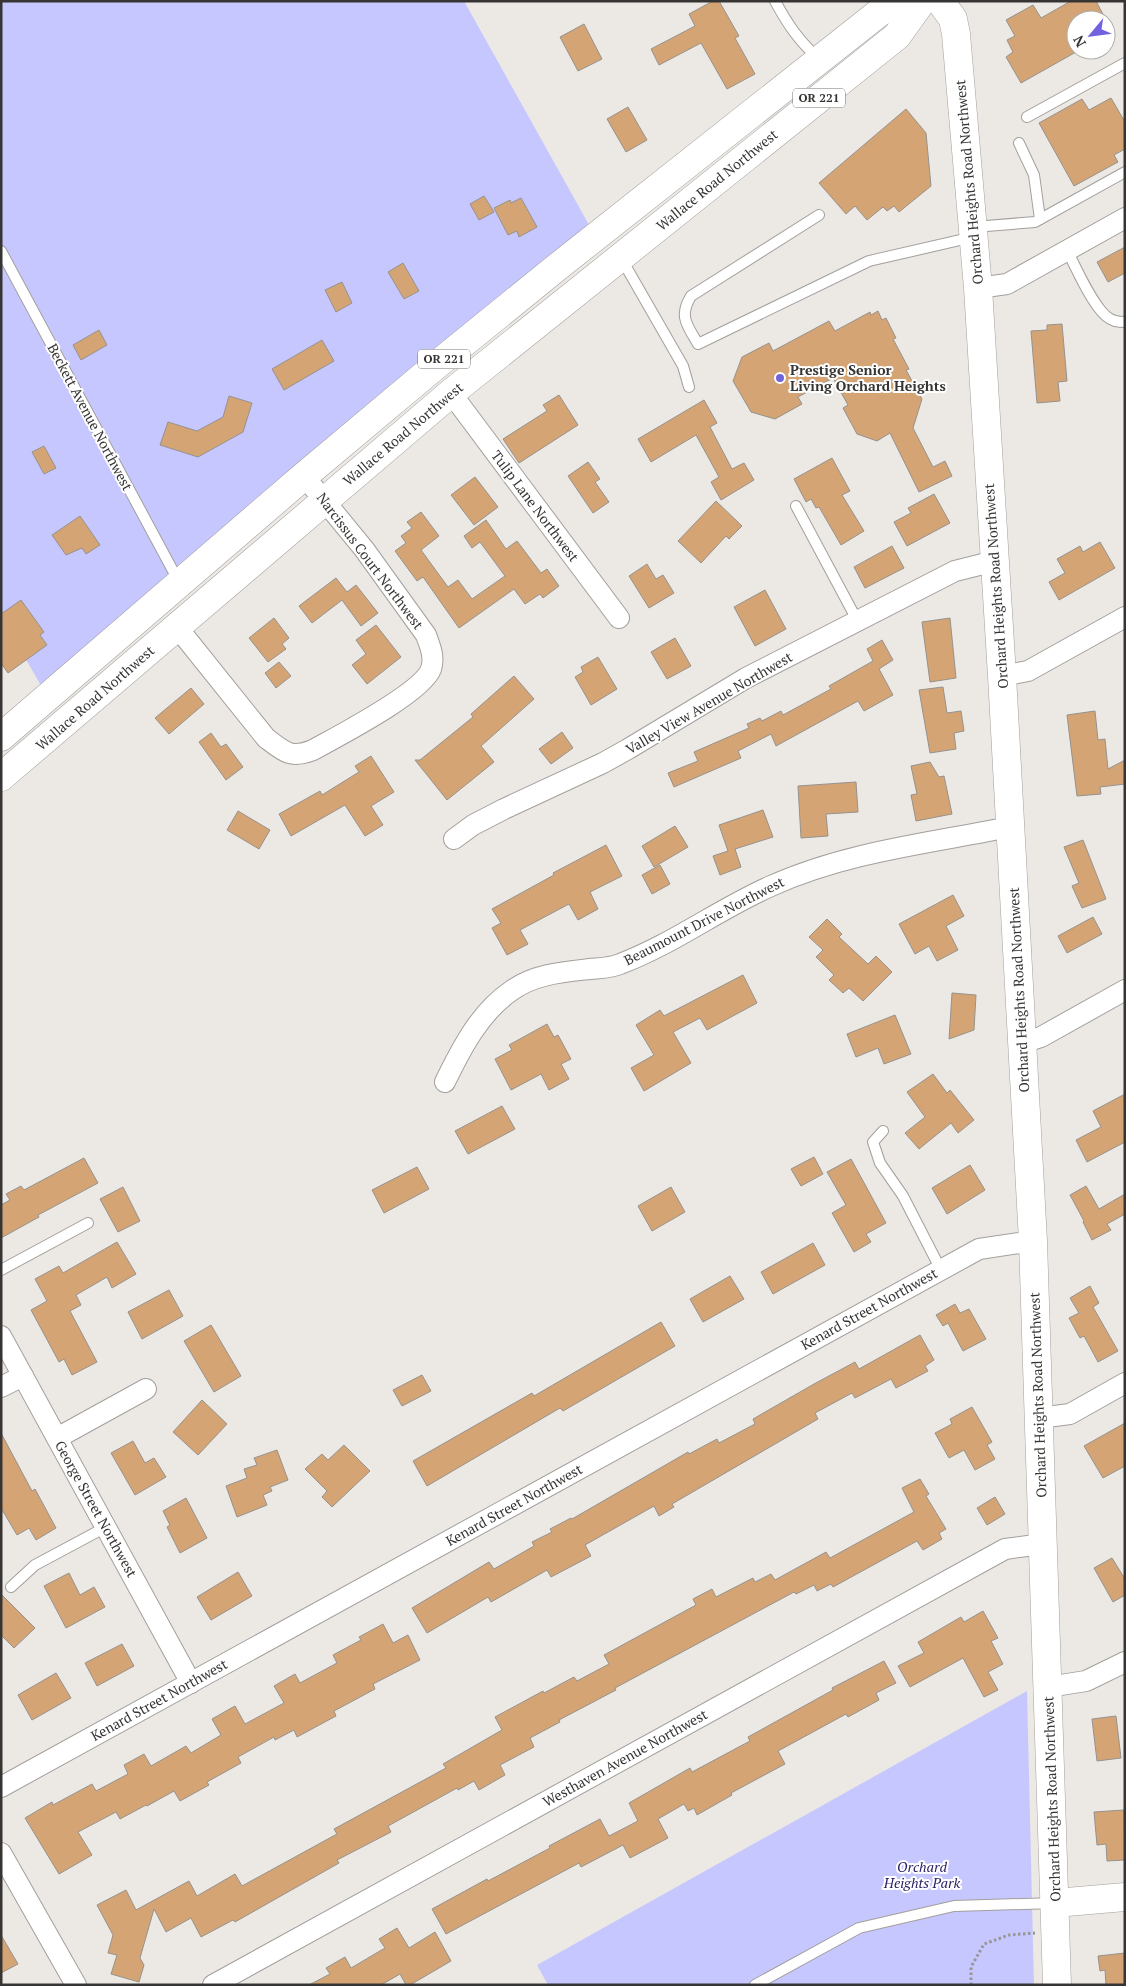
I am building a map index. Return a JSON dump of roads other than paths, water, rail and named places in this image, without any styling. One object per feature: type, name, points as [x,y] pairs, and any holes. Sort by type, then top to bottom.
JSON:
[{"type":"main road","name":"OR 221","points":[[1,737],[304,476],[561,264],[880,12],[903,1]]},
{"type":"main road","name":"Wallace Road Northwest","points":[[1,777],[451,393],[897,36],[922,1]]},
{"type":"main road","name":"Orchard Heights Road Northwest","points":[[940,1],[952,19],[956,34],[978,288],[1002,676],[1033,1241],[1057,1985]]},
{"type":"main road","points":[[1,756],[38,721],[57,689]]},
{"type":"main road","points":[[1055,1903],[1125,1897]]},
{"type":"street","points":[[978,288],[1007,284],[1125,218]]},
{"type":"street","name":"Tulip Lane Northwest","points":[[451,393],[619,618]]},
{"type":"street","name":"Narcissus Court Northwest","points":[[177,627],[266,738],[283,751],[292,755],[303,754],[313,750],[386,708],[416,687],[430,671],[433,660],[426,635],[364,549],[304,476]]},
{"type":"street","name":"Valley View Avenue Northwest","points":[[454,839],[473,825],[504,809],[603,763],[746,678],[857,620],[955,571],[994,561]]},
{"type":"street","points":[[1002,676],[1028,671],[1125,616]]},
{"type":"street","name":"Beaumount Drive Northwest","points":[[445,1082],[461,1050],[494,1005],[511,990],[531,980],[554,973],[614,967],[642,956],[770,886],[844,859],[1010,827]]},
{"type":"street","points":[[1022,1043],[1040,1037],[1125,990]]},
{"type":"street","name":"Kenard Street Northwest","points":[[1,1787],[979,1249],[1033,1241]]},
{"type":"street","name":"George Street Northwest","points":[[1,1336],[190,1683]]},
{"type":"street","points":[[1,1387],[23,1376]]},
{"type":"street","points":[[1039,1418],[1070,1414],[1125,1383]]},
{"type":"street","points":[[57,1438],[146,1389]]},
{"type":"street","name":"Westhaven Avenue Northwest","points":[[213,1985],[1005,1549],[1042,1544]]},
{"type":"street","points":[[1048,1687],[1086,1680],[1125,1662]]},
{"type":"street","points":[[1,1853],[76,1985]]},
{"type":"lane","points":[[774,1],[787,24],[801,42],[820,59]]},
{"type":"lane","points":[[1027,117],[1125,63]]},
{"type":"lane","points":[[1019,143],[1034,175],[1040,219]]},
{"type":"lane","points":[[819,216],[691,296],[685,306],[684,320],[698,344],[869,261],[973,232],[1030,223],[1125,172]]},
{"type":"lane","points":[[1067,250],[1099,309],[1107,317],[1117,322],[1125,322]]},
{"type":"lane","name":"Beckett Avenue Northwest","points":[[1,251],[180,583]]},
{"type":"lane","points":[[620,257],[683,366],[689,387]]},
{"type":"lane","points":[[796,506],[857,620]]},
{"type":"lane","points":[[883,1131],[873,1142],[880,1163],[903,1196],[941,1270]]},
{"type":"lane","points":[[1,1270],[88,1223]]},
{"type":"lane","points":[[11,1587],[35,1565],[106,1527]]},
{"type":"lane","points":[[755,1985],[859,1928],[954,1906],[1055,1903]]},
{"type":"place","name":"Prestige Senior Living Orchard Heights","points":[[780,378]]},
{"type":"park label","name":"Orchard Heights Park","points":[[922,1875]]}]
